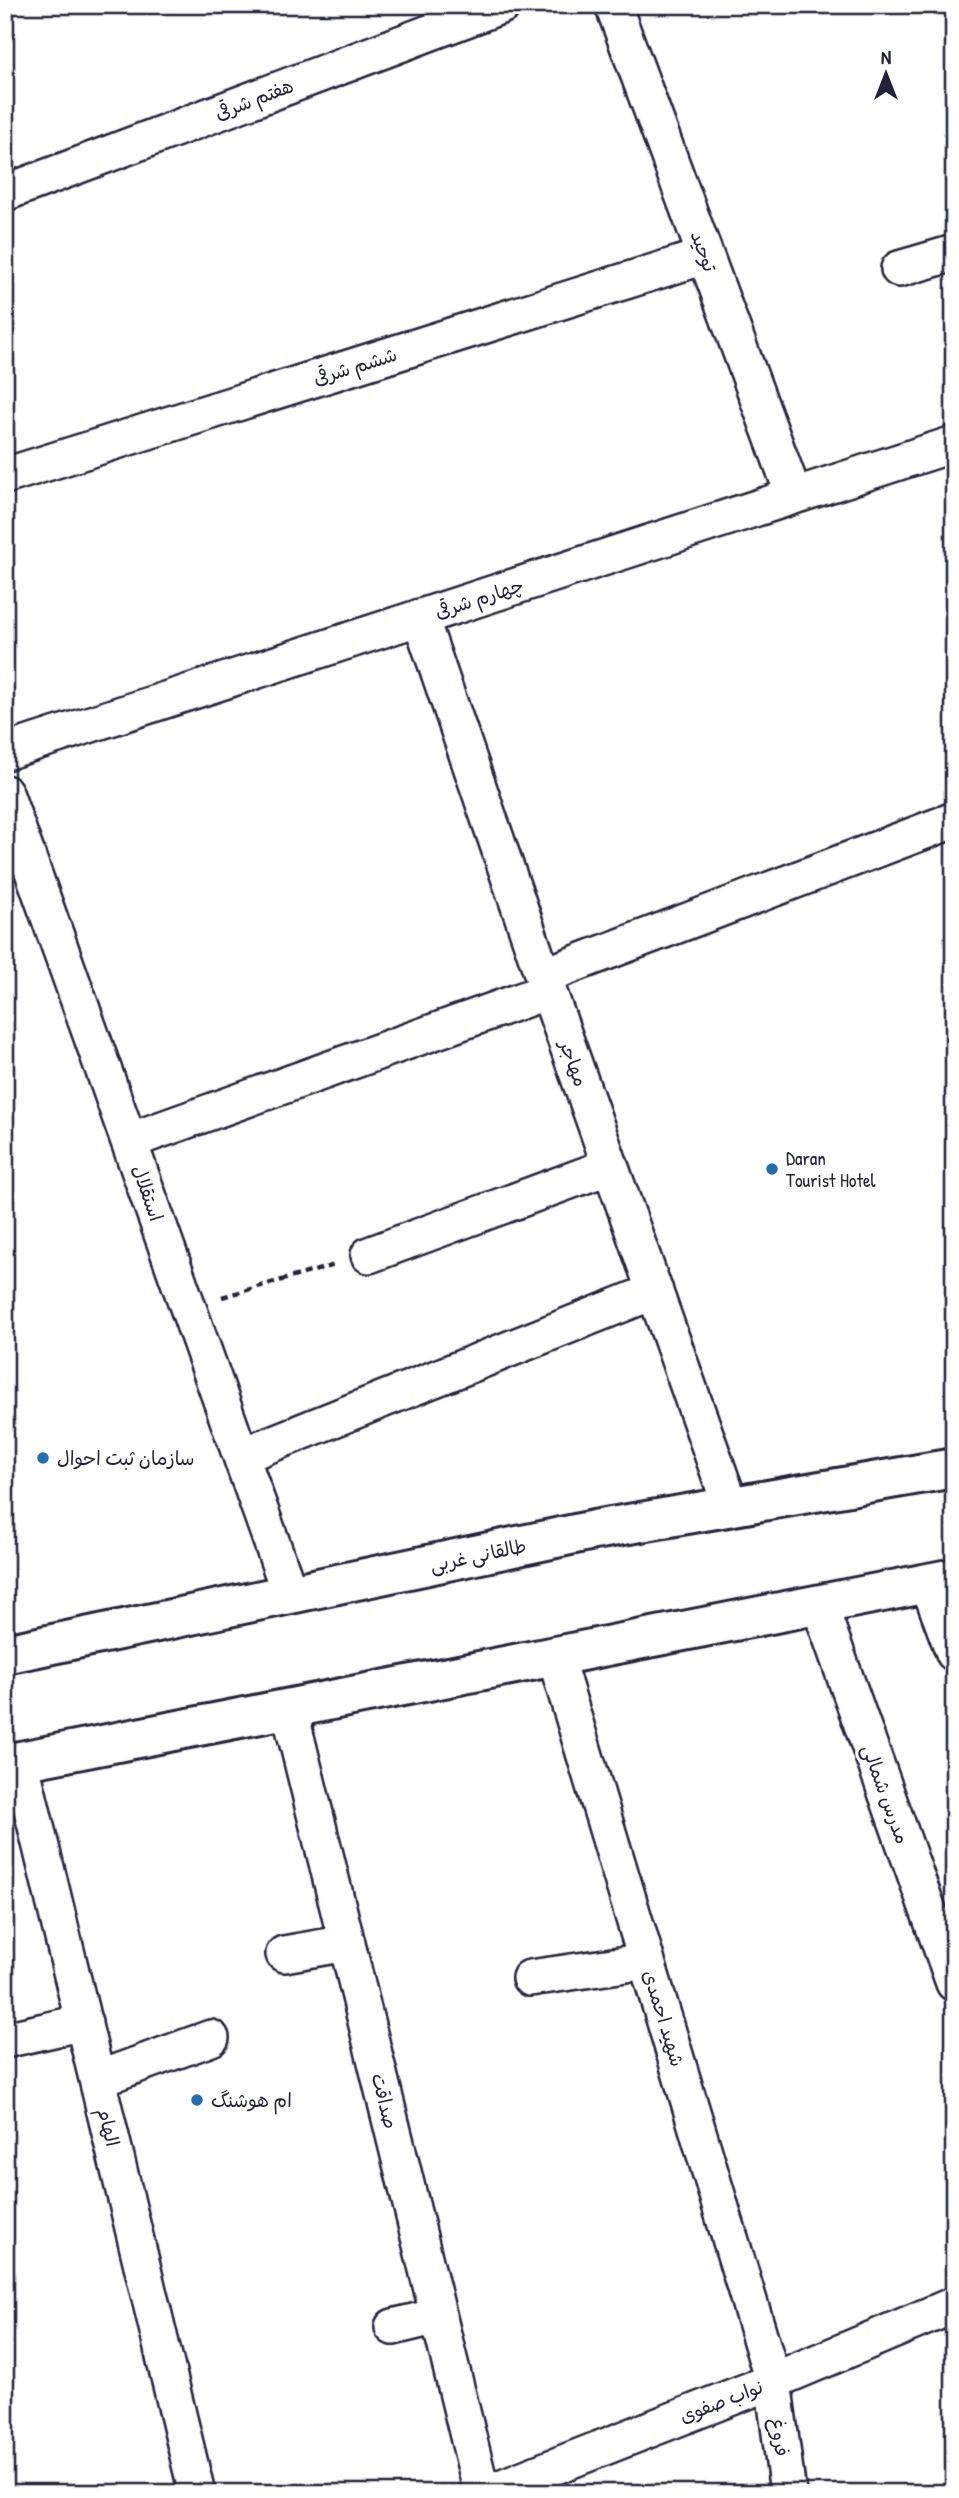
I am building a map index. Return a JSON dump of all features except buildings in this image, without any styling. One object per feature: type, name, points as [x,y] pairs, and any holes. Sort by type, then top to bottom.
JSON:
[{"type":"main road","name":"طالقانی غربی","points":[[5,1654],[594,1530],[954,1468]]},
{"type":"main road","points":[[13,1762],[941,1581]]},
{"type":"street","name":"هفتم شرقی","points":[[5,193],[503,5]]},
{"type":"street","name":"توحید","points":[[613,5],[794,496]]},
{"type":"street","points":[[899,269],[954,253]]},
{"type":"street","name":"ششم شرقی","points":[[5,476],[705,256]]},
{"type":"street","name":"چهارم شرقی","points":[[5,752],[954,444]]},
{"type":"street","name":"مهاجر","points":[[420,617],[545,984],[732,1507]]},
{"type":"street","name":"استقلال","points":[[5,793],[290,1594]]},
{"type":"street","points":[[129,1141],[545,984],[954,820]]},
{"type":"street","points":[[369,1255],[610,1166]]},
{"type":"street","points":[[242,1457],[655,1291]]},
{"type":"street","points":[[941,1581],[954,1653]]},
{"type":"street","name":"مدرس شمالی","points":[[819,1604],[954,1983]]},
{"type":"street","name":"شهید احمدی","points":[[555,1656],[773,2381]]},
{"type":"street","name":"صداقت","points":[[289,1708],[484,2493]]},
{"type":"street","name":"الهام","points":[[13,1762],[84,2022],[198,2493]]},
{"type":"street","points":[[284,1954],[347,1943]]},
{"type":"street","points":[[530,1978],[647,1961]]},
{"type":"street","points":[[5,2039],[84,2022]]},
{"type":"street","points":[[97,2079],[211,2038]]},
{"type":"street","name":"نواب صفوی","points":[[484,2493],[773,2381],[954,2305]]},
{"type":"street","points":[[393,2327],[439,2316]]},
{"type":"street","name":"فروغ","points":[[773,2381],[788,2493]]},
{"type":"path","points":[[188,1307],[369,1255]]},
{"type":"place","name":"Daran Tourist Hotel","points":[[772,1169]]},
{"type":"place","name":"سازمان ثبت احوال","points":[[43,1458]]},
{"type":"place","name":"ام هوشنگ","points":[[197,2100]]}]
